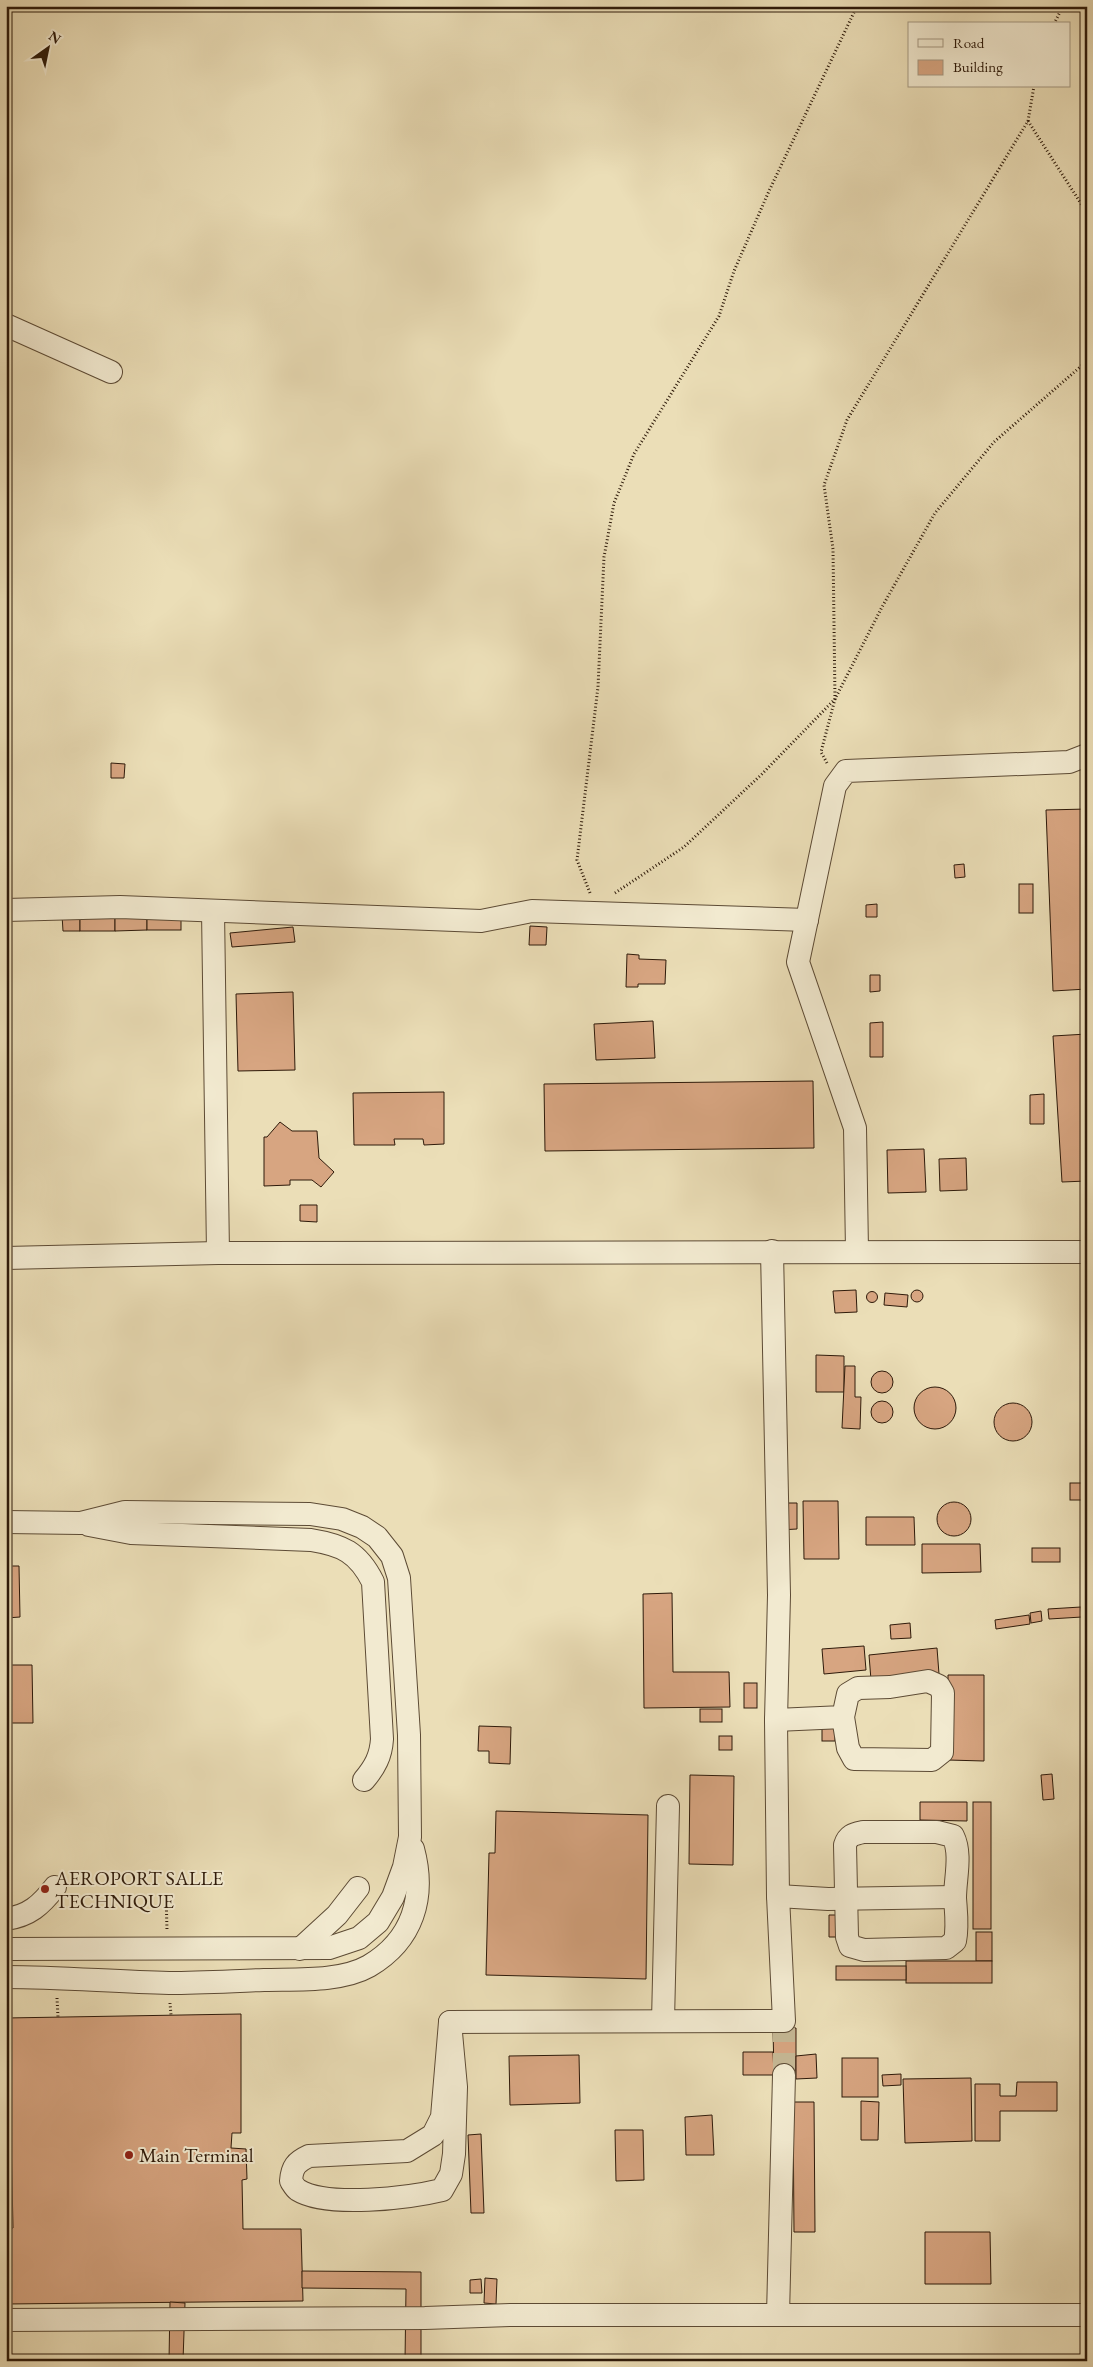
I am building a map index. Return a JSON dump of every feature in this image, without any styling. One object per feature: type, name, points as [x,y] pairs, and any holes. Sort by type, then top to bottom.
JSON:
[{"type":"street","points":[[6,325],[111,372]]},
{"type":"street","points":[[857,1251],[855,1128],[798,962],[834,786],[846,771],[1069,762],[1087,755]]},
{"type":"street","points":[[6,910],[120,907],[481,921],[532,911],[806,920]]},
{"type":"street","points":[[213,911],[218,1253]]},
{"type":"street","points":[[450,2022],[663,2021],[784,2024],[778,1896],[776,1720],[779,1596],[772,1251]]},
{"type":"street","points":[[6,1258],[218,1253],[1087,1252]]},
{"type":"street","points":[[6,1950],[329,1948],[359,1938],[378,1922],[396,1889],[404,1867],[410,1837],[409,1735],[400,1578],[392,1556],[378,1538],[362,1527],[342,1519],[310,1514],[125,1512],[81,1523]]},
{"type":"street","points":[[6,1522],[81,1523],[131,1533],[310,1540],[332,1544],[352,1553],[365,1566],[373,1582],[382,1752],[367,1787]]},
{"type":"street","points":[[928,1681],[939,1686],[943,1693],[942,1752],[932,1760],[854,1759],[848,1748],[843,1717],[848,1694],[858,1688],[890,1687],[928,1681]]},
{"type":"street","points":[[776,1720],[843,1717]]},
{"type":"street","points":[[663,2021],[668,1806]]},
{"type":"street","points":[[863,1832],[937,1832],[953,1836],[957,1850],[955,1898],[957,1930],[955,1941],[946,1948],[864,1950],[850,1946],[847,1937],[846,1898],[844,1845],[847,1838],[863,1832]]},
{"type":"street","points":[[6,1978],[57,1977],[169,1983],[329,1979],[368,1967],[394,1946],[409,1927],[415,1905],[418,1866],[410,1837]]},
{"type":"street","points":[[6,1910],[27,1904],[52,1886],[40,1905],[29,1913],[6,1919]]},
{"type":"street","points":[[300,1949],[337,1915],[358,1888]]},
{"type":"street","points":[[778,1896],[955,1898]]},
{"type":"street","points":[[450,2022],[456,2087],[454,2154],[451,2174],[442,2190],[416,2196],[362,2199],[323,2198],[297,2190],[290,2181],[291,2170],[297,2161],[309,2156],[407,2151],[433,2135],[442,2117],[450,2022]]},
{"type":"street","points":[[778,2315],[784,2075]]},
{"type":"street","points":[[6,2320],[1087,2315]]},
{"type":"path","points":[[591,898],[577,860],[598,687],[604,556],[614,503],[634,454],[718,316],[734,271],[769,191],[856,6]]},
{"type":"path","points":[[1055,22],[1063,6]]},
{"type":"path","points":[[611,896],[684,847],[762,774],[835,699],[833,549],[824,485],[847,420],[1028,121],[1034,88]]},
{"type":"path","points":[[1028,121],[1087,213]]},
{"type":"path","points":[[839,780],[821,752],[835,699],[882,607],[935,514],[994,442],[1087,361]]},
{"type":"building","points":[[111,763],[125,764],[124,778],[111,778]]},
{"type":"building","points":[[1087,809],[1087,989],[1053,991],[1046,810]]},
{"type":"building","points":[[964,864],[965,877],[955,878],[954,865]]},
{"type":"building","points":[[1019,884],[1033,884],[1033,913],[1019,913]]},
{"type":"building","points":[[877,904],[877,917],[866,917],[866,905]]},
{"type":"building","points":[[62,915],[80,915],[80,931],[63,931]]},
{"type":"building","points":[[80,915],[115,915],[115,931],[80,931]]},
{"type":"building","points":[[115,915],[147,915],[147,930],[115,931]]},
{"type":"building","points":[[147,918],[181,918],[181,930],[147,930]]},
{"type":"building","points":[[530,926],[547,927],[546,945],[529,945]]},
{"type":"building","points":[[293,927],[295,942],[232,947],[230,933]]},
{"type":"building","points":[[627,954],[639,955],[639,959],[666,960],[665,984],[638,984],[638,987],[626,987]]},
{"type":"building","points":[[870,975],[880,975],[880,991],[870,992]]},
{"type":"building","points":[[293,992],[295,1070],[238,1071],[236,994]]},
{"type":"building","points":[[653,1021],[655,1058],[596,1060],[594,1024]]},
{"type":"building","points":[[883,1022],[883,1057],[870,1057],[870,1023]]},
{"type":"building","points":[[1087,1034],[1087,1181],[1062,1182],[1053,1036]]},
{"type":"building","points":[[813,1081],[814,1148],[545,1151],[544,1084]]},
{"type":"building","points":[[444,1092],[444,1144],[424,1145],[423,1139],[394,1139],[395,1145],[354,1145],[353,1093]]},
{"type":"building","points":[[1044,1094],[1044,1124],[1030,1124],[1030,1095]]},
{"type":"building","points":[[280,1122],[292,1131],[317,1131],[319,1158],[334,1172],[321,1187],[312,1180],[290,1180],[290,1185],[264,1186],[264,1137],[267,1137]]},
{"type":"building","points":[[924,1149],[926,1192],[888,1193],[887,1150]]},
{"type":"building","points":[[966,1158],[967,1190],[940,1191],[939,1159]]},
{"type":"building","points":[[300,1205],[317,1205],[317,1222],[300,1221]]},
{"type":"building","points":[[856,1290],[857,1312],[835,1313],[833,1291]]},
{"type":"building","points":[[915,1290],[919,1290],[923,1296],[919,1302],[915,1302],[911,1298],[911,1294]]},
{"type":"building","points":[[872,1291],[878,1297],[872,1303],[866,1297]]},
{"type":"building","points":[[885,1293],[908,1295],[907,1307],[884,1305]]},
{"type":"building","points":[[816,1355],[844,1356],[844,1392],[816,1392]]},
{"type":"building","points":[[845,1366],[855,1366],[855,1397],[861,1397],[860,1429],[842,1428]]},
{"type":"building","points":[[882,1371],[890,1374],[893,1382],[890,1390],[882,1393],[874,1390],[871,1382],[874,1374]]},
{"type":"building","points":[[935,1387],[950,1393],[956,1408],[950,1423],[935,1429],[920,1423],[914,1408],[920,1393]]},
{"type":"building","points":[[882,1401],[890,1404],[893,1412],[890,1420],[882,1423],[874,1420],[871,1412],[874,1404]]},
{"type":"building","points":[[1013,1403],[1027,1408],[1032,1422],[1027,1436],[1013,1441],[999,1436],[994,1422],[999,1408]]},
{"type":"building","points":[[1070,1483],[1083,1483],[1083,1500],[1070,1500]]},
{"type":"building","points":[[803,1501],[838,1501],[839,1559],[804,1559]]},
{"type":"building","points":[[954,1502],[961,1503],[966,1507],[970,1512],[970,1526],[966,1531],[961,1535],[954,1536],[947,1535],[942,1531],[938,1526],[937,1519],[938,1512],[942,1507],[947,1503]]},
{"type":"building","points":[[778,1503],[797,1503],[797,1529],[779,1530]]},
{"type":"building","points":[[866,1517],[914,1517],[915,1545],[866,1545]]},
{"type":"building","points":[[922,1544],[980,1544],[981,1572],[922,1573]]},
{"type":"building","points":[[1032,1548],[1060,1548],[1060,1562],[1032,1562]]},
{"type":"building","points":[[6,1566],[19,1566],[20,1617],[6,1618]]},
{"type":"building","points":[[672,1593],[673,1672],[729,1672],[730,1707],[644,1708],[643,1594]]},
{"type":"building","points":[[1081,1607],[1082,1617],[1049,1619],[1048,1609]]},
{"type":"building","points":[[1041,1611],[1042,1621],[1031,1623],[1030,1613]]},
{"type":"building","points":[[1029,1615],[1030,1624],[996,1629],[995,1620]]},
{"type":"building","points":[[910,1623],[911,1638],[891,1639],[890,1625]]},
{"type":"building","points":[[864,1646],[866,1670],[824,1674],[822,1649]]},
{"type":"building","points":[[937,1648],[939,1674],[871,1680],[869,1655]]},
{"type":"building","points":[[8,1665],[32,1665],[33,1723],[9,1723]]},
{"type":"building","points":[[948,1675],[984,1675],[984,1761],[948,1760]]},
{"type":"building","points":[[744,1683],[757,1683],[757,1708],[744,1708]]},
{"type":"building","points":[[700,1709],[722,1709],[722,1722],[700,1722]]},
{"type":"building","points":[[822,1723],[835,1723],[835,1741],[822,1741]]},
{"type":"building","points":[[479,1726],[511,1727],[510,1764],[489,1763],[489,1751],[478,1751]]},
{"type":"building","points":[[719,1736],[732,1736],[732,1750],[719,1750]]},
{"type":"building","points":[[1052,1774],[1054,1799],[1043,1800],[1041,1775]]},
{"type":"building","points":[[690,1775],[734,1776],[733,1865],[689,1864]]},
{"type":"building","points":[[920,1802],[967,1802],[967,1821],[920,1820]]},
{"type":"building","points":[[973,1802],[991,1802],[991,1929],[973,1929]]},
{"type":"building","points":[[496,1811],[648,1815],[646,1979],[486,1975],[489,1853],[495,1853]]},
{"type":"building","points":[[829,1915],[844,1915],[843,1937],[829,1937]]},
{"type":"building","points":[[976,1932],[992,1932],[992,1961],[976,1961]]},
{"type":"building","points":[[906,1961],[992,1961],[992,1983],[906,1983]]},
{"type":"building","points":[[836,1966],[906,1966],[906,1980],[836,1980]]},
{"type":"building","name":"Main Terminal","points":[[241,2014],[241,2133],[232,2133],[231,2148],[246,2149],[247,2179],[242,2180],[243,2229],[301,2229],[303,2301],[6,2304],[6,2229],[13,2228],[11,2135],[6,2135],[6,2018]]},
{"type":"building","points":[[773,2028],[796,2028],[796,2075],[774,2075]]},
{"type":"building","points":[[743,2052],[773,2052],[774,2075],[743,2075]]},
{"type":"building","points":[[816,2054],[817,2078],[796,2079],[796,2056]]},
{"type":"building","points":[[579,2055],[580,2103],[510,2105],[509,2056]]},
{"type":"building","points":[[842,2058],[878,2058],[878,2097],[842,2097]]},
{"type":"building","points":[[901,2074],[901,2085],[883,2086],[882,2075]]},
{"type":"building","points":[[971,2078],[972,2141],[905,2143],[903,2079]]},
{"type":"building","points":[[1017,2082],[1057,2082],[1057,2111],[1000,2111],[1000,2141],[975,2141],[975,2084],[1000,2084],[1000,2096],[1016,2096]]},
{"type":"building","points":[[861,2101],[879,2102],[878,2140],[861,2140]]},
{"type":"building","points":[[793,2102],[814,2102],[815,2232],[794,2232]]},
{"type":"building","points":[[712,2115],[714,2155],[686,2155],[685,2117]]},
{"type":"building","points":[[615,2130],[643,2130],[644,2180],[616,2181]]},
{"type":"building","points":[[481,2134],[484,2213],[471,2213],[468,2135]]},
{"type":"building","points":[[925,2232],[990,2232],[991,2284],[925,2284]]},
{"type":"building","points":[[302,2271],[421,2272],[421,2361],[405,2361],[406,2289],[302,2288]]},
{"type":"building","points":[[485,2278],[497,2279],[496,2304],[484,2303]]},
{"type":"building","points":[[481,2279],[482,2293],[470,2293],[470,2280]]},
{"type":"building","points":[[170,2302],[185,2303],[183,2361],[169,2361]]},
{"type":"tunnel","points":[[784,2028],[784,2075]]},
{"type":"place","name":"AEROPORT SALLE TECHNIQUE","points":[[45,1889]]},
{"type":"place","name":"Main Terminal","points":[[129,2155]]}]
